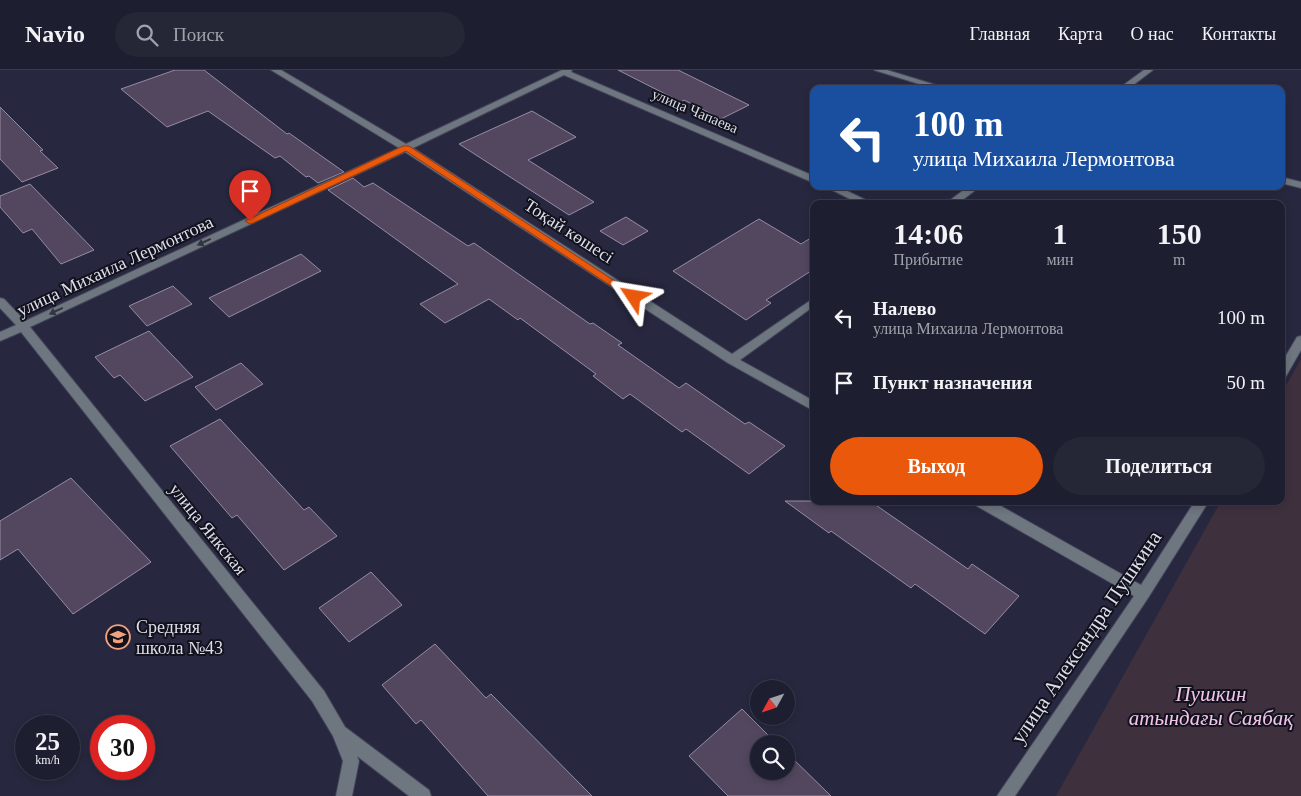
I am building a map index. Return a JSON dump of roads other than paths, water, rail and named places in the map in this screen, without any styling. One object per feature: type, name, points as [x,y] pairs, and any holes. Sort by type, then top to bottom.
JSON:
[{"type":"street","name":"Тоқай көшесі","points":[[275,70],[406,148],[732,360],[810,405]]},
{"type":"street","points":[[878,70],[931,85]]},
{"type":"street","points":[[1128,85],[1149,70]]},
{"type":"street","name":"улица Михаила Лермонтова","points":[[0,337],[406,148],[566,71]]},
{"type":"street","name":"улица Чапаева","points":[[566,71],[810,178]]},
{"type":"street","points":[[1285,181],[1301,185]]},
{"type":"street","points":[[837,190],[860,200]]},
{"type":"street","points":[[956,200],[970,190]]},
{"type":"street","name":"улица Яикская","points":[[0,301],[23,326],[318,696],[339,732],[351,760],[344,796]]},
{"type":"street","points":[[732,360],[810,304]]},
{"type":"street","points":[[1285,369],[1301,340]]},
{"type":"street","points":[[987,505],[1143,594]]},
{"type":"street","name":"улица Александра Пушкина","points":[[1005,796],[1143,594],[1199,505]]},
{"type":"street","points":[[339,732],[423,796]]},
{"type":"place","name":"Средняя школа №43","points":[[118,637]]},
{"type":"park label","name":"Пушкин атындағы Саябақ","points":[[1211,706]]}]
